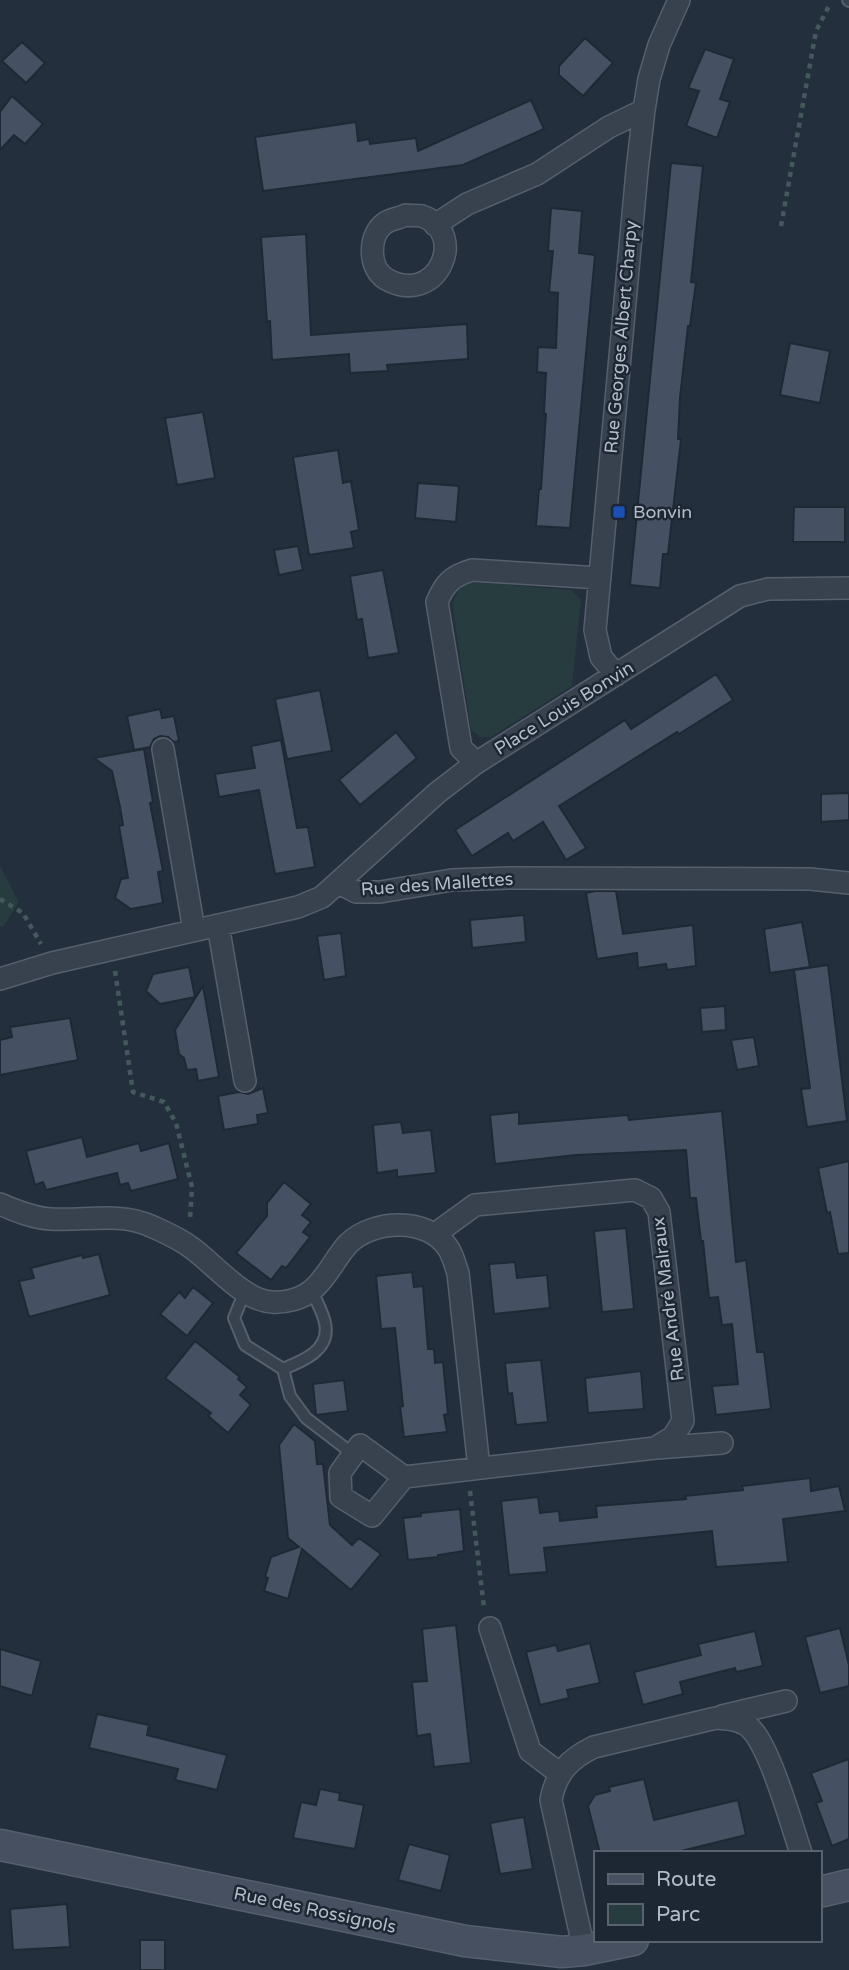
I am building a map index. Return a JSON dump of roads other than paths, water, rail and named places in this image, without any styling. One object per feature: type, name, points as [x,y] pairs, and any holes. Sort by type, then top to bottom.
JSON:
[{"type":"street","name":"Rue Georges Albert Charpy","points":[[616,675],[601,657],[595,630],[635,185],[652,68],[679,0]]},
{"type":"street","points":[[435,225],[467,204],[537,174],[609,127],[644,110]]},
{"type":"street","name":"Place Louis Bonvin","points":[[476,764],[461,748],[437,602],[444,585],[455,575],[472,570],[600,578]]},
{"type":"street","name":"Place Louis Bonvin","points":[[339,883],[437,793],[476,764],[740,596],[768,589],[849,588]]},
{"type":"street","points":[[163,749],[194,930]]},
{"type":"street","name":"Rue des Mallettes","points":[[0,979],[52,963],[298,907],[322,897],[339,883],[356,892],[380,892],[452,880],[510,878],[810,879],[849,883]]},
{"type":"street","points":[[218,925],[245,1081]]},
{"type":"street","name":"Rue André Malraux","points":[[435,1234],[475,1205],[635,1190],[651,1198],[659,1212],[683,1421],[673,1437],[655,1448]]},
{"type":"street","points":[[0,1204],[17,1212],[49,1219],[123,1218],[149,1225],[189,1246],[253,1298],[270,1303],[291,1301],[312,1291],[350,1242],[368,1231],[399,1225],[435,1234],[449,1249],[458,1273],[473,1469]]},
{"type":"street","points":[[404,1477],[372,1516],[341,1497],[340,1473],[360,1444],[404,1477],[655,1448],[722,1443]]},
{"type":"street","points":[[490,1628],[530,1751],[559,1773]]},
{"type":"street","points":[[584,1950],[551,1800],[559,1773],[576,1756],[594,1747],[786,1701]]},
{"type":"street","points":[[716,1718],[736,1719],[751,1729],[765,1752],[800,1851]]},
{"type":"street","name":"Rue des Rossignols","points":[[0,1845],[465,1941],[562,1952],[623,1942]]},
{"type":"street","points":[[821,1892],[849,1885]]},
{"type":"lane","points":[[244,1291],[234,1318],[244,1345],[283,1368],[290,1396],[306,1418],[353,1454]]},
{"type":"lane","points":[[283,1368],[310,1359],[323,1343],[326,1325],[312,1291]]},
{"type":"place","name":"Bonvin","points":[[619,512]]}]
